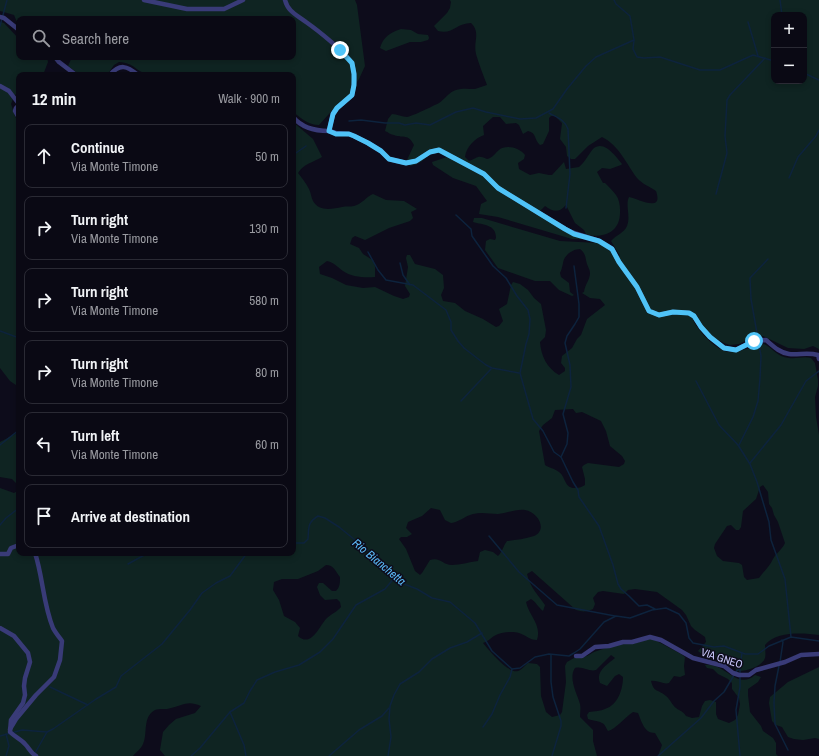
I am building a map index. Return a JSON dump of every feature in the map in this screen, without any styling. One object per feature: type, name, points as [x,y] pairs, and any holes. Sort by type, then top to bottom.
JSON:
[{"type":"street","points":[[144,0],[187,9],[224,9],[243,0]]},
{"type":"street","points":[[285,0],[293,14],[306,22],[340,50],[352,63],[354,74],[352,95],[337,108],[333,114],[329,131]]},
{"type":"street","points":[[0,17],[4,18],[16,28]]},
{"type":"street","points":[[57,60],[72,72]]},
{"type":"street","points":[[112,72],[121,66],[133,72]]},
{"type":"street","points":[[0,86],[9,91],[16,100]]},
{"type":"street","points":[[296,121],[312,130],[329,131],[336,134],[349,134],[381,151],[389,159],[406,163],[416,161],[430,152],[439,150],[484,174],[498,188],[565,229],[574,234],[599,241],[612,249],[619,262],[637,287],[649,311],[659,315],[673,312],[689,313],[694,316],[710,337],[724,348],[736,350],[754,341],[766,340],[778,350],[787,354],[812,353],[818,355],[819,359]]},
{"type":"street","points":[[0,554],[8,554],[11,548],[16,546]]},
{"type":"street","points":[[10,729],[16,719],[36,695],[54,677],[60,660],[62,641],[53,628],[44,596],[36,556]]},
{"type":"street","points":[[0,628],[14,636],[28,653],[30,662],[25,678],[25,695],[23,703],[11,720],[10,732],[36,756]]},
{"type":"street","name":"VIA GNEO","points":[[576,656],[585,654],[595,647],[609,646],[623,642],[632,642],[650,637],[661,640],[693,658],[724,666],[739,675],[748,675],[756,670],[785,662],[801,655],[819,654]]},
{"type":"green space","points":[[0,0],[355,0],[357,5],[365,66],[348,96],[337,105],[319,125],[315,125],[305,121],[296,114],[296,72],[142,72],[132,65],[119,62],[114,65],[109,72],[76,72],[68,66],[71,60],[296,60],[296,16],[16,16],[16,20],[14,15],[0,11]]},
{"type":"green space","points":[[450,0],[819,0],[819,349],[813,346],[804,349],[788,348],[763,336],[753,337],[739,344],[730,345],[711,336],[699,321],[693,320],[704,336],[721,350],[733,352],[764,344],[781,356],[792,358],[811,358],[815,363],[818,380],[815,397],[819,435],[819,635],[790,634],[776,637],[765,645],[765,658],[760,664],[749,670],[737,671],[728,661],[701,654],[698,651],[706,642],[705,637],[691,626],[682,610],[657,592],[635,589],[628,590],[624,594],[603,591],[598,592],[593,598],[595,604],[593,609],[580,611],[576,610],[532,571],[527,574],[528,579],[534,591],[545,605],[543,611],[531,599],[526,602],[537,625],[537,640],[516,632],[510,632],[494,636],[483,643],[499,661],[509,669],[518,671],[528,663],[537,664],[540,667],[541,696],[546,712],[552,717],[560,715],[562,712],[566,682],[565,666],[567,662],[574,658],[587,656],[606,648],[636,643],[649,639],[653,639],[685,657],[685,675],[680,677],[674,676],[669,683],[651,681],[655,689],[666,696],[675,707],[686,716],[692,718],[699,717],[705,701],[710,700],[716,702],[716,714],[718,719],[729,723],[735,720],[738,715],[740,704],[739,698],[732,689],[732,683],[713,669],[707,668],[705,665],[712,665],[742,680],[749,679],[755,675],[761,677],[758,682],[748,689],[750,712],[763,731],[773,738],[776,743],[776,754],[778,756],[658,756],[662,745],[655,733],[651,733],[646,729],[638,713],[633,712],[614,728],[608,731],[605,725],[598,721],[588,719],[587,715],[589,712],[600,711],[610,707],[621,691],[623,677],[619,674],[615,676],[607,686],[600,683],[599,675],[601,671],[615,658],[611,655],[596,670],[575,668],[572,676],[580,704],[580,717],[593,730],[593,741],[597,756],[165,756],[160,750],[163,732],[176,719],[195,713],[201,706],[189,703],[169,709],[157,709],[151,713],[148,717],[143,744],[133,756],[0,756],[0,488],[14,493],[16,492],[16,556],[296,556],[296,125],[313,139],[322,157],[306,165],[298,173],[310,190],[313,201],[319,207],[330,209],[354,206],[373,194],[386,200],[404,201],[417,209],[411,212],[413,218],[410,221],[389,228],[365,240],[355,236],[352,238],[350,244],[359,248],[363,254],[374,261],[375,277],[350,275],[327,261],[319,267],[320,274],[346,285],[363,288],[375,287],[403,299],[409,297],[410,294],[405,286],[408,267],[406,258],[407,255],[410,255],[415,264],[435,269],[443,275],[444,288],[441,295],[443,301],[455,303],[465,311],[496,327],[503,321],[499,309],[507,304],[511,285],[513,282],[520,284],[541,304],[546,330],[545,337],[540,342],[542,352],[545,361],[551,369],[559,375],[565,371],[565,368],[561,363],[562,356],[572,348],[581,335],[587,319],[605,305],[600,299],[590,298],[582,293],[584,292],[590,271],[584,254],[580,249],[572,251],[567,255],[560,273],[561,277],[569,283],[570,292],[574,295],[572,296],[559,290],[550,281],[535,281],[498,268],[485,250],[486,241],[490,239],[495,240],[496,238],[494,230],[488,226],[473,222],[474,218],[482,218],[560,241],[598,243],[613,254],[620,256],[611,241],[627,226],[629,197],[648,203],[656,202],[657,198],[656,191],[639,180],[618,150],[608,141],[602,137],[588,146],[575,159],[571,159],[567,156],[566,147],[560,139],[562,123],[555,116],[551,116],[549,118],[549,131],[543,144],[540,145],[533,133],[528,131],[523,134],[519,125],[516,123],[506,124],[500,117],[493,117],[483,126],[484,135],[477,138],[467,150],[465,157],[469,161],[478,157],[487,159],[505,147],[520,150],[525,155],[524,159],[518,163],[519,169],[530,175],[539,173],[552,175],[564,162],[566,169],[579,167],[597,146],[601,146],[609,150],[622,164],[610,169],[602,168],[597,172],[603,183],[605,183],[618,198],[620,204],[620,218],[618,224],[610,232],[605,234],[593,236],[586,235],[582,239],[572,239],[498,217],[479,214],[481,204],[487,201],[476,186],[453,178],[433,165],[432,162],[447,157],[441,154],[433,153],[419,163],[410,166],[407,160],[414,145],[412,141],[408,138],[393,135],[385,131],[388,119],[392,114],[407,117],[439,103],[454,91],[461,89],[475,89],[487,85],[475,49],[476,30],[471,23],[443,32],[438,31],[434,26],[450,8]],"holes":[[[566,205],[575,223],[584,230],[586,234],[567,228],[540,211],[545,206],[556,211]],[[573,409],[576,413],[582,412],[601,421],[606,431],[610,446],[622,456],[625,461],[624,464],[619,467],[588,463],[584,465],[582,467],[585,485],[577,488],[569,487],[559,472],[545,465],[539,431],[543,425],[552,418],[555,410]],[[763,485],[768,492],[769,504],[778,522],[785,543],[759,578],[747,580],[744,577],[742,565],[739,563],[723,561],[717,556],[714,548],[727,526],[731,525],[736,530],[739,530],[741,527],[743,511],[756,499],[760,487]],[[431,508],[440,510],[445,520],[451,523],[473,514],[498,514],[525,510],[534,514],[541,526],[538,533],[534,536],[507,541],[498,556],[493,552],[485,550],[480,552],[478,561],[458,565],[449,565],[434,559],[430,560],[420,575],[415,571],[406,549],[399,539],[412,534],[406,528],[408,522],[422,516]],[[326,565],[333,567],[340,577],[340,585],[336,591],[332,591],[323,583],[319,583],[317,587],[320,595],[325,600],[337,599],[340,602],[341,607],[326,619],[311,638],[307,640],[303,639],[298,636],[300,628],[295,622],[284,616],[279,600],[273,590],[274,582],[282,579],[298,579],[318,571]]]},
{"type":"green space","points":[[0,23],[4,23],[16,36],[16,60],[48,60],[48,62],[44,72],[16,72],[16,95],[15,94],[11,104],[16,118],[16,385],[10,381],[0,368]]},
{"type":"green space","points":[[401,29],[428,35],[429,38],[428,40],[421,42],[410,42],[386,51],[380,48],[383,41],[388,36]]},
{"type":"green space","points":[[16,434],[16,483],[12,479],[0,477],[0,442]]},
{"type":"green space","points":[[819,667],[819,739],[815,738],[803,740],[788,737],[782,727],[776,725],[772,721],[769,703],[770,697],[788,682]]},
{"type":"waterway","points":[[0,26],[7,0]]},
{"type":"waterway","points":[[614,0],[616,4],[630,16],[634,40],[633,49],[637,57],[660,57],[700,70],[720,70],[753,55],[771,60]]},
{"type":"waterway","points":[[780,0],[782,12]]},
{"type":"waterway","points":[[748,22],[758,56]]},
{"type":"waterway","points":[[349,121],[361,120],[399,123],[405,125],[416,123],[430,125],[456,112],[473,108],[520,119],[536,118],[553,109],[586,66],[596,57],[634,40]]},
{"type":"waterway","points":[[716,194],[727,153],[725,136],[727,100],[765,58]]},
{"type":"waterway","points":[[807,74],[819,80]]},
{"type":"waterway","points":[[549,113],[563,121],[568,129],[570,174],[566,208]]},
{"type":"waterway","points":[[789,178],[798,157],[816,136],[819,130]]},
{"type":"waterway","points":[[296,153],[306,146]]},
{"type":"waterway","points":[[456,215],[471,229],[472,236],[493,266],[506,278],[528,310],[530,319],[529,334],[520,373],[533,419],[543,431],[554,452],[561,457],[578,490],[579,497],[599,526],[621,589],[639,606],[647,605],[655,609]]},
{"type":"waterway","points":[[368,252],[378,270],[386,280],[413,285],[446,310],[451,322],[451,330],[464,348],[492,368],[519,373]]},
{"type":"waterway","points":[[739,445],[753,417],[758,401],[760,378],[761,356],[751,299],[750,278],[768,259]]},
{"type":"waterway","points":[[400,263],[403,275],[410,285]]},
{"type":"waterway","points":[[561,457],[567,444],[568,433],[563,414],[571,387],[570,365],[565,343],[567,336],[579,317],[579,304],[574,266]]},
{"type":"waterway","name":"Rio Bianchetta","points":[[0,331],[16,337]]},
{"type":"waterway","points":[[461,401],[491,369]]},
{"type":"waterway","points":[[750,463],[781,425],[806,381],[819,371]]},
{"type":"waterway","points":[[696,381],[719,425],[738,445],[750,464],[757,482],[769,522],[771,540],[785,579],[791,637]]},
{"type":"waterway","points":[[0,445],[16,432]]},
{"type":"waterway","points":[[0,525],[16,510]]},
{"type":"waterway","name":"Rio Bianchetta","points":[[296,543],[304,543],[308,539],[309,526],[312,521],[318,516],[325,518],[339,527],[371,553],[399,582],[417,589],[432,598],[450,602],[475,623],[492,651],[512,669],[520,668],[535,657],[549,654],[569,656],[580,649],[604,622],[616,616],[630,618],[652,610],[666,608],[679,614],[686,623],[689,638],[693,643],[714,647],[724,646],[745,654],[758,654],[769,646],[791,637],[819,641]]},
{"type":"waterway","points":[[489,536],[519,572],[557,605],[615,616]]},
{"type":"waterway","points":[[128,564],[143,556]]},
{"type":"waterway","points":[[0,736],[22,730],[47,732],[116,687],[121,676],[162,644],[202,593],[216,583],[230,576],[245,556]]},
{"type":"waterway","points":[[191,756],[200,748],[230,712],[244,703],[257,680],[275,672],[299,665],[320,652],[333,639],[356,605],[385,589],[395,577]]},
{"type":"waterway","points":[[388,756],[391,737],[389,719],[390,706],[400,684],[419,672],[432,659],[450,648],[467,642],[482,633]]},
{"type":"waterway","points":[[780,662],[782,640]]},
{"type":"waterway","points":[[736,672],[740,667],[742,653]]},
{"type":"waterway","points":[[551,655],[551,682],[553,697],[561,721],[561,726],[552,756]]},
{"type":"waterway","points":[[779,666],[775,686],[775,724],[788,750]]},
{"type":"waterway","points":[[740,667],[740,687],[736,710],[740,756]]},
{"type":"waterway","points":[[483,727],[492,714],[510,677],[512,669]]},
{"type":"waterway","points":[[658,756],[701,718],[714,701],[724,692],[734,675]]},
{"type":"waterway","points":[[50,687],[88,705]]},
{"type":"waterway","points":[[329,756],[359,730],[382,716],[389,708]]},
{"type":"waterway","points":[[230,712],[244,745],[246,756]]},
{"type":"waterway","points":[[35,753],[47,732]]},
{"type":"waterway","points":[[6,734],[9,746],[6,756]]},
{"type":"route","points":[[340,50],[352,63],[354,85],[352,95],[337,108],[333,114],[329,131],[336,134],[349,134],[354,136],[381,151],[389,159],[406,163],[416,161],[430,152],[439,150],[484,174],[498,188],[565,229],[574,234],[599,241],[612,249],[619,262],[637,287],[649,311],[659,315],[673,312],[689,313],[694,316],[710,337],[724,348],[736,350],[754,341]]}]
